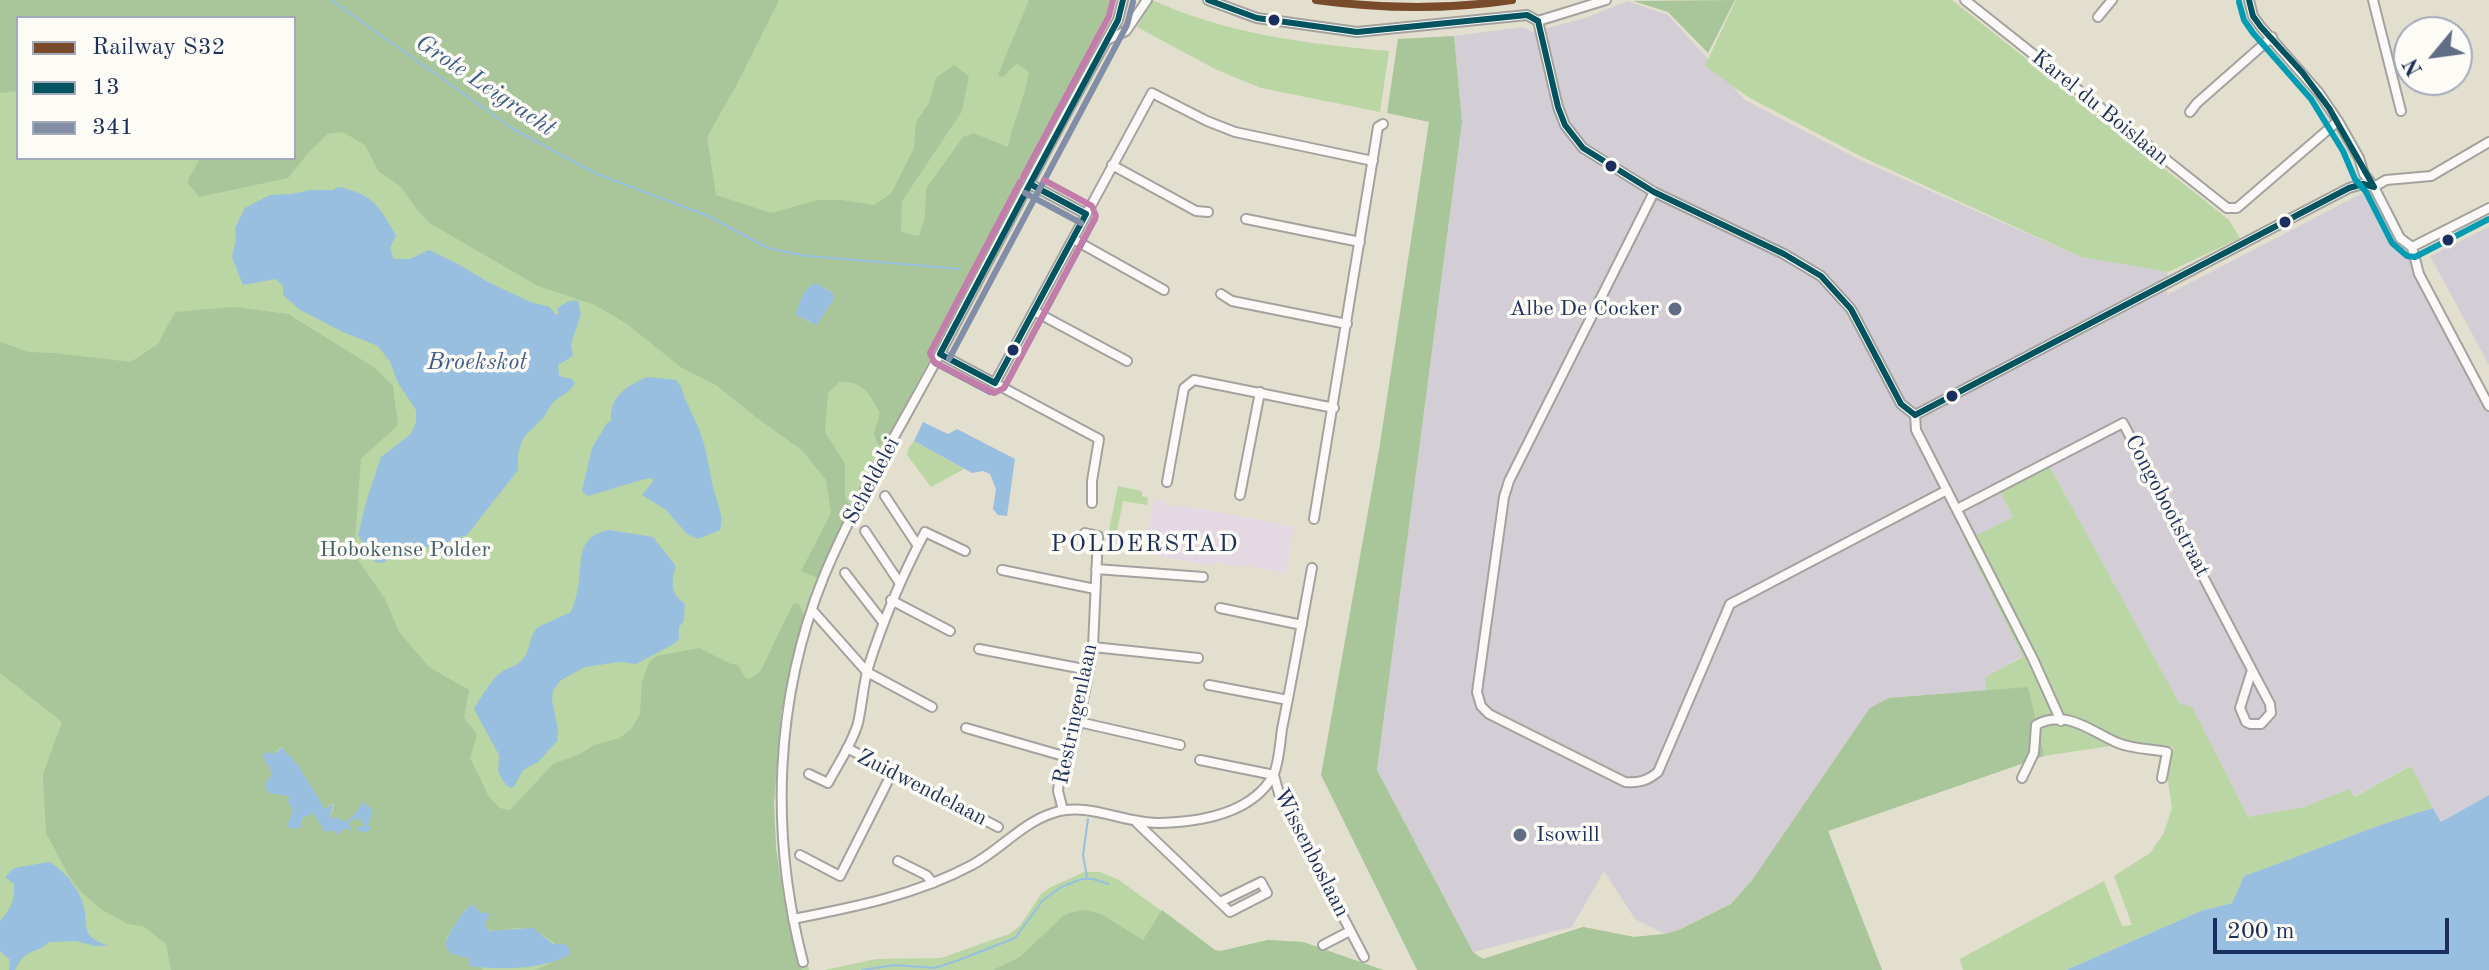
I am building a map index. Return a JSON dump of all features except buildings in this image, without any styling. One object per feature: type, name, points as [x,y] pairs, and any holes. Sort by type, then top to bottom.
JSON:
[{"type":"street","name":"Scheldelei","points":[[803,962],[793,919],[781,836],[783,755],[791,691],[812,610],[831,560],[1118,20],[1123,0]]},
{"type":"street","name":"Scheldelei","points":[[1106,40],[1126,31],[1147,0]]},
{"type":"street","points":[[1208,0],[1257,18],[1357,32],[1527,15],[1538,21],[1558,107],[1572,136],[1595,157],[1654,192],[1792,258],[1821,276],[1851,309],[1901,404],[1915,415],[1916,430],[2033,659],[2061,721]]},
{"type":"street","points":[[1538,21],[1606,0]]},
{"type":"street","points":[[2098,17],[2112,0]]},
{"type":"street","points":[[2249,0],[2253,16],[2319,93],[2338,121],[2400,238],[2412,247],[2419,274],[2489,406]]},
{"type":"street","points":[[2373,0],[2401,111]]},
{"type":"street","name":"Karel du Boislaan","points":[[1970,2],[2227,208],[2237,208],[2338,121]]},
{"type":"street","points":[[2190,112],[2272,37]]},
{"type":"street","points":[[995,383],[1152,93],[1235,132],[1373,161]]},
{"type":"street","points":[[1314,519],[1378,127],[1383,124]]},
{"type":"street","points":[[1915,415],[2349,188],[2363,184],[2374,187],[2386,180],[2431,176],[2489,142]]},
{"type":"street","points":[[1112,165],[1196,211],[1208,212]]},
{"type":"street","points":[[1030,184],[1086,214]]},
{"type":"street","points":[[1654,192],[1509,481],[1504,497],[1477,692],[1481,706],[1489,714],[1625,782],[1639,783],[1650,779],[1658,772],[1730,604],[1947,490]]},
{"type":"street","points":[[2412,247],[2489,208]]},
{"type":"street","points":[[1246,219],[1360,242]]},
{"type":"street","points":[[1073,239],[1164,290]]},
{"type":"street","points":[[1221,294],[1232,301],[1347,324]]},
{"type":"street","points":[[1034,311],[1127,361]]},
{"type":"street","points":[[940,354],[1099,439],[1092,503]]},
{"type":"street","points":[[1167,482],[1184,388],[1194,380],[1334,408]]},
{"type":"street","points":[[1240,495],[1260,392]]},
{"type":"street","name":"Congobootstraat","points":[[1957,509],[2123,423],[2270,704],[2271,713],[2261,724],[2254,725],[2246,722],[2240,708],[2252,670]]},
{"type":"street","points":[[885,496],[918,546]]},
{"type":"street","points":[[865,531],[899,582]]},
{"type":"street","points":[[918,546],[925,532],[965,551]]},
{"type":"street","name":"Restringenlaan","points":[[1063,810],[1058,786],[1079,722],[1093,647],[1098,536],[1085,533]]},
{"type":"street","name":"Zuidwendelaan","points":[[809,774],[828,783],[847,748],[857,724],[867,672],[883,622],[918,546]]},
{"type":"street","points":[[793,919],[873,903],[933,883],[985,858],[1039,819],[1063,810],[1091,810],[1136,822],[1168,823],[1203,819],[1235,809],[1257,794],[1274,775],[1312,568]]},
{"type":"street","points":[[1096,569],[1203,577]]},
{"type":"street","points":[[1002,570],[1095,589]]},
{"type":"street","points":[[845,573],[883,622]]},
{"type":"street","points":[[891,600],[950,631]]},
{"type":"street","points":[[1220,608],[1302,625]]},
{"type":"street","points":[[812,610],[867,672],[932,707]]},
{"type":"street","points":[[1093,647],[1198,658]]},
{"type":"street","points":[[979,649],[1089,670]]},
{"type":"street","points":[[1209,685],[1288,700]]},
{"type":"street","points":[[2022,778],[2034,753],[2036,725],[2044,720],[2081,723],[2120,744],[2167,752],[2162,778]]},
{"type":"street","points":[[1079,722],[1180,745]]},
{"type":"street","points":[[966,728],[1067,757]]},
{"type":"street","name":"Zuidwendelaan","points":[[847,748],[998,827]]},
{"type":"street","points":[[1200,760],[1274,775]]},
{"type":"street","points":[[800,855],[840,876],[892,773]]},
{"type":"street","name":"Wissenboslaan","points":[[1274,775],[1279,794],[1364,957]]},
{"type":"street","points":[[1136,822],[1230,912],[1267,893],[1261,882],[1220,902]]},
{"type":"street","points":[[1160,844],[1162,831],[1168,823]]},
{"type":"street","points":[[898,861],[926,875],[933,883]]},
{"type":"street","name":"Wissenboslaan","points":[[1323,945],[1350,931]]},
{"type":"shaded area","points":[[1627,1],[1668,15],[1745,100],[1860,160],[2081,257],[2168,272],[2167,295],[2374,187],[2489,407],[2489,795],[2441,822],[2410,766],[2353,797],[2349,790],[2304,807],[2248,817],[2192,707],[2179,704],[2050,467],[2014,517],[1965,541],[2023,656],[1985,677],[1986,691],[1889,698],[1751,882],[1731,904],[1665,934],[1635,919],[1604,871],[1572,927],[1473,952],[1377,770],[1462,122],[1454,36],[1523,27],[1533,32],[1585,18]]},
{"type":"shaded area","points":[[2489,227],[2489,365],[2430,256]]},
{"type":"shaded area","name":"POLDERSTAD","points":[[1154,499],[1165,500],[1164,504],[1295,527],[1285,574],[1240,564],[1239,567],[1218,563],[1208,565],[1143,553]]},
{"type":"green space","name":"Hobokense Polder","points":[[0,0],[1114,0],[1110,20],[883,447],[837,537],[812,596],[781,712],[774,804],[776,848],[784,900],[795,944],[802,942],[809,970],[0,970]]},
{"type":"green space","points":[[0,0],[779,0],[707,137],[716,195],[771,213],[818,200],[874,205],[891,194],[914,148],[916,122],[929,103],[936,78],[954,65],[969,76],[962,111],[902,201],[901,232],[919,236],[925,217],[926,189],[963,137],[973,133],[1008,147],[1029,72],[1017,63],[1003,77],[998,75],[1029,0],[1114,0],[1110,20],[883,447],[878,444],[874,434],[880,413],[864,390],[854,383],[839,382],[828,393],[825,432],[845,464],[845,497],[852,508],[818,578],[801,571],[831,513],[826,480],[802,450],[716,385],[682,368],[627,324],[595,305],[538,286],[431,224],[400,186],[378,171],[365,145],[343,132],[328,134],[288,178],[199,197],[187,182],[199,160],[296,160],[296,16],[16,16],[16,91],[0,93]],"holes":[[[810,285],[825,287],[834,294],[825,311],[810,323],[796,315]]]},
{"type":"green space","points":[[1152,0],[1209,21],[1268,36],[1389,51],[1380,112],[1261,88],[1217,70],[1137,27]]},
{"type":"green space","points":[[1735,0],[1708,53],[1668,12],[1633,1]]},
{"type":"green space","points":[[1736,0],[1952,0],[2229,220],[2240,238],[2168,272],[2081,257],[1862,157],[1748,97],[1705,66]]},
{"type":"green space","points":[[1454,36],[1462,122],[1377,770],[1473,952],[1483,959],[1583,927],[1634,937],[1679,930],[1731,904],[1751,882],[1870,708],[1889,698],[2028,687],[2044,756],[1828,831],[1882,970],[1417,970],[1321,775],[1379,450],[1429,122],[1387,113],[1398,39]]},
{"type":"green space","points":[[234,307],[288,314],[375,368],[393,386],[398,425],[361,459],[354,554],[385,599],[399,632],[429,667],[469,690],[464,718],[477,734],[470,758],[488,795],[499,808],[510,810],[553,764],[594,745],[620,738],[632,728],[640,714],[642,681],[650,661],[657,656],[699,648],[738,665],[745,678],[750,679],[760,672],[792,606],[799,604],[805,618],[781,712],[774,804],[776,848],[784,900],[802,970],[535,970],[569,955],[533,931],[486,929],[482,913],[472,904],[446,938],[483,970],[171,970],[166,944],[143,926],[128,924],[102,910],[80,891],[46,833],[43,774],[62,722],[0,673],[0,342],[29,352],[131,362],[158,344],[175,312]],"holes":[[[281,747],[298,765],[325,809],[332,803],[335,805],[330,816],[340,826],[340,822],[335,820],[337,817],[345,822],[363,802],[373,810],[368,825],[372,827],[364,827],[359,818],[349,822],[351,830],[344,829],[337,835],[333,830],[325,832],[312,811],[310,816],[301,820],[302,825],[290,829],[287,822],[293,810],[289,796],[269,793],[265,787],[271,776],[270,767],[263,756],[268,751],[272,755]]]},
{"type":"green space","points":[[914,441],[964,469],[931,487],[907,455]]},
{"type":"green space","points":[[2050,467],[2179,703],[2192,707],[2248,817],[2304,807],[2349,789],[2354,797],[2411,766],[2433,808],[2244,876],[2232,903],[2201,911],[2066,970],[1963,970],[1960,959],[2104,881],[2122,926],[2132,925],[2114,876],[2150,853],[2164,833],[2172,808],[2167,775],[2173,747],[2121,741],[2110,746],[2044,756],[1828,831],[1882,970],[1419,970],[1482,959],[1583,927],[1634,937],[1665,934],[1731,904],[1754,877],[1870,708],[1889,698],[1986,691],[1985,677],[2023,657],[1965,541],[2013,517],[2001,493]]},
{"type":"green space","points":[[1118,486],[1142,491],[1142,496],[1148,498],[1147,505],[1123,501],[1115,541],[1107,540]]},
{"type":"green space","points":[[1084,872],[1100,872],[1119,880],[1215,950],[1268,940],[1303,942],[1383,970],[825,970],[876,959],[941,958],[1009,934],[1020,926],[1041,894]]},
{"type":"green space","points":[[1086,910],[1101,914],[1143,940],[1162,910],[1215,950],[1268,940],[1303,942],[1383,970],[993,970],[1020,957],[1062,917]]},
{"type":"water","name":"Broekskot","points":[[338,187],[359,193],[379,209],[396,235],[390,248],[394,259],[410,259],[429,250],[530,302],[550,307],[556,315],[559,313],[557,309],[564,304],[578,301],[581,314],[571,344],[573,356],[558,365],[559,376],[572,379],[575,383],[553,402],[544,417],[524,437],[518,453],[518,470],[467,535],[436,546],[397,552],[383,563],[375,562],[358,535],[381,457],[411,434],[416,422],[416,410],[378,346],[300,310],[283,295],[283,286],[276,279],[243,285],[232,257],[235,228],[245,208],[270,195]]},
{"type":"water","points":[[813,284],[834,294],[834,299],[816,325],[796,315],[802,298]]},
{"type":"water","points":[[647,377],[676,380],[698,426],[721,524],[720,530],[698,539],[687,534],[666,510],[642,495],[652,478],[588,496],[582,491],[592,448],[611,421],[616,399],[620,393]]},
{"type":"water","points":[[923,422],[948,434],[957,429],[1015,459],[1007,516],[998,515],[993,509],[996,489],[990,474],[983,471],[972,473],[914,441]]},
{"type":"water","points":[[609,530],[653,537],[676,566],[673,587],[685,604],[679,639],[636,664],[619,662],[585,667],[561,680],[553,690],[552,700],[557,741],[538,762],[523,770],[514,787],[510,788],[498,772],[499,755],[474,709],[497,676],[525,656],[538,627],[571,612],[584,548],[592,537]]},
{"type":"water","points":[[282,748],[298,765],[325,809],[334,803],[330,815],[333,820],[336,817],[345,822],[363,802],[373,810],[368,825],[372,829],[358,831],[358,827],[365,826],[359,818],[349,822],[351,830],[344,829],[336,835],[333,830],[325,832],[312,811],[310,816],[301,820],[299,828],[290,829],[286,823],[293,810],[288,803],[289,796],[269,793],[265,787],[271,776],[270,766],[262,756],[268,751],[272,755]]},
{"type":"water","points":[[2489,795],[2489,970],[2066,970],[2201,911],[2232,903],[2244,876],[2433,808],[2441,822]]},
{"type":"water","points":[[49,862],[76,889],[82,901],[88,933],[109,946],[76,941],[49,942],[27,954],[15,970],[9,970],[10,960],[0,951],[0,921],[12,904],[14,884],[5,877],[14,868]]},
{"type":"water","points":[[472,904],[481,913],[490,913],[485,924],[488,931],[533,928],[553,944],[565,944],[570,949],[569,955],[546,964],[520,968],[469,966],[470,959],[450,953],[445,945],[456,923]]},
{"type":"waterway","name":"Grote Leigracht","points":[[331,0],[513,129],[597,174],[708,216],[768,248],[806,256]]},
{"type":"waterway","name":"Grote Leigracht","points":[[808,256],[960,269]]},
{"type":"waterway","points":[[1087,877],[1083,855],[1088,819]]},
{"type":"waterway","points":[[862,970],[895,965],[935,968],[959,960],[1015,938],[1043,900],[1063,886],[1082,879],[1108,884]]},
{"type":"rail line","name":"S32","points":[[1316,0],[1414,7],[1512,0]]},
{"type":"transit line","points":[[1023,177],[1109,16],[1113,0]]},
{"type":"transit line","name":"13","points":[[1030,184],[1118,20],[1123,0]]},
{"type":"transit line","name":"13","points":[[1208,0],[1257,18],[1357,32],[1527,15],[1538,21]]},
{"type":"transit line","name":"13","points":[[2249,0],[2253,16],[2261,27],[2302,72],[2329,108],[2374,187]]},
{"type":"transit line","name":"341","points":[[949,359],[1127,25],[1133,2]]},
{"type":"transit line","points":[[2239,2],[2244,20],[2253,33],[2311,99],[2392,243],[2407,256],[2415,257],[2489,219]]},
{"type":"transit line","name":"13","points":[[1538,21],[1558,107],[1565,125],[1583,148],[1654,192],[1784,254],[1821,276],[1851,309],[1901,404],[1915,415]]},
{"type":"transit line","points":[[1020,182],[930,353],[934,362],[994,393],[1004,388],[1096,216],[1092,206],[1044,180]]},
{"type":"transit line","name":"13","points":[[1030,184],[1086,214],[995,383],[940,354],[1030,184]]},
{"type":"transit line","name":"13","points":[[1915,415],[2349,188],[2363,184],[2374,187]]},
{"type":"transit line","name":"341","points":[[1025,193],[1081,223]]},
{"type":"transit line","name":"341","points":[[1004,388],[1095,219]]},
{"type":"transit line","name":"341","points":[[935,363],[990,392]]},
{"type":"place","name":"Albe De Cocker","points":[[1675,309]]},
{"type":"place","name":"Isowill","points":[[1520,835]]},
{"type":"district","name":"POLDERSTAD","points":[[1145,545]]}]
